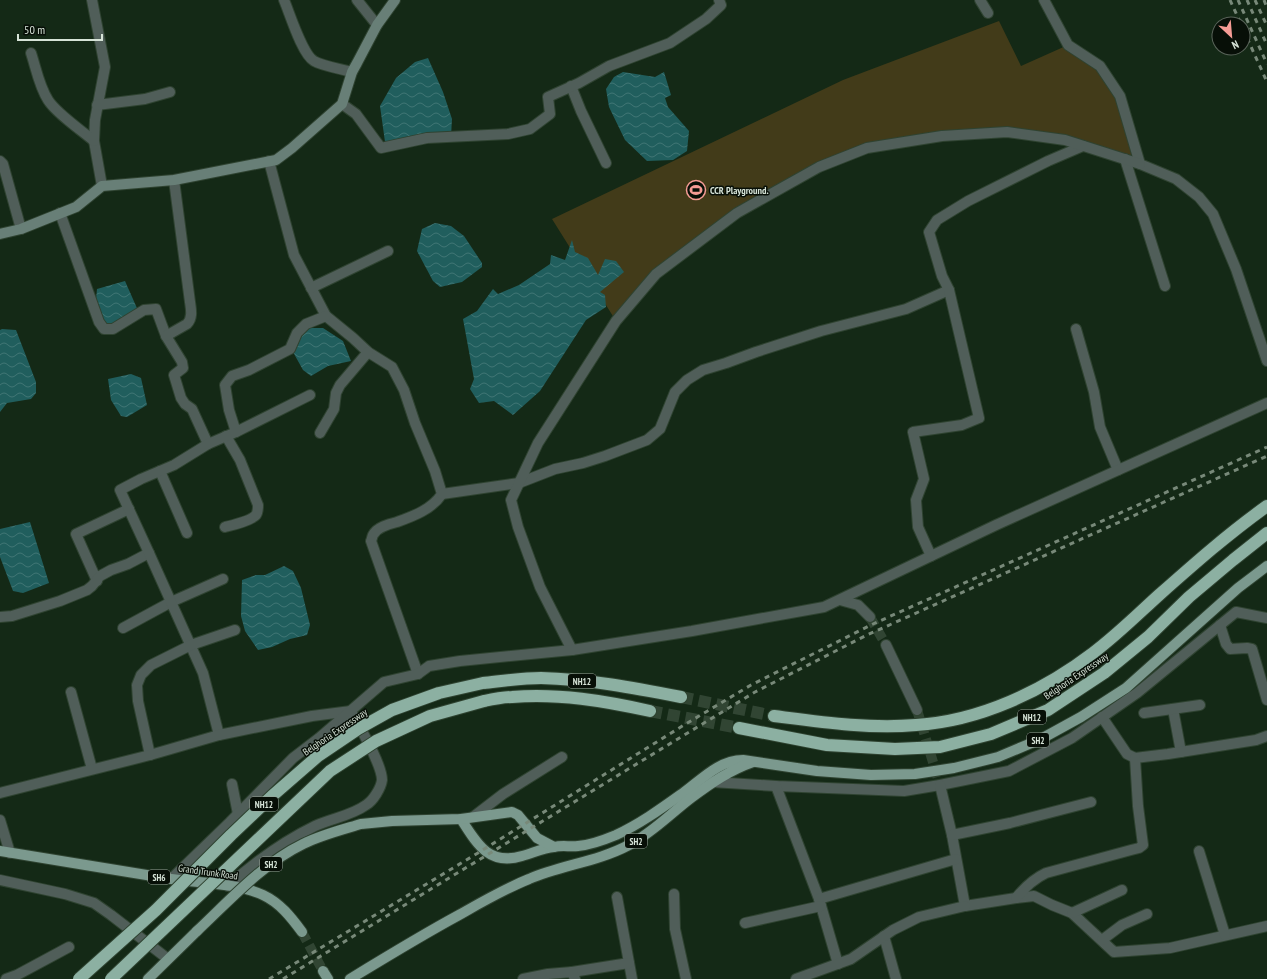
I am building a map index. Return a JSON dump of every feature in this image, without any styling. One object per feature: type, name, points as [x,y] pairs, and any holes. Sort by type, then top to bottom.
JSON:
[{"type":"highway","name":"Belghoria Expressway","points":[[774,716],[845,724],[885,726],[917,725],[952,720],[981,712],[1011,701],[1052,680],[1094,653],[1215,547],[1247,520],[1267,506]]},
{"type":"highway","name":"Belghoria Expressway","points":[[739,728],[827,745],[895,749],[940,747],[991,734],[1048,710],[1104,673],[1148,637],[1189,597],[1267,533]]},
{"type":"highway","name":"Belghoria Expressway","points":[[79,979],[156,910],[272,796],[318,756],[358,729],[392,710],[439,693],[483,682],[541,678],[610,684],[681,697]]},
{"type":"highway","name":"NH12","points":[[111,979],[330,771],[376,741],[430,716],[484,701],[510,697],[562,697],[613,704],[650,712]]},
{"type":"main road","name":"SH2","points":[[350,979],[423,935],[502,891],[529,878],[606,855],[627,846],[649,832],[705,776],[727,762],[735,760],[817,771],[871,775],[916,774],[954,768],[998,757],[1040,739],[1081,717],[1126,688],[1238,588],[1267,566]]},
{"type":"main road","name":"SH2","points":[[148,979],[260,872],[285,854],[326,834],[361,824],[392,821],[461,819],[512,812],[518,815],[537,838],[554,847],[578,846],[598,842],[617,834],[740,767],[754,762]]},
{"type":"main road","points":[[461,819],[475,840],[489,854],[496,857],[512,859],[554,847]]},
{"type":"main road","name":"Grand Trunk Road","points":[[0,851],[247,890],[262,895],[277,903],[289,914],[302,932]]},
{"type":"street","points":[[92,0],[105,67],[95,120],[94,141],[102,186]]},
{"type":"street","points":[[284,0],[303,47],[309,56],[314,61],[352,72]]},
{"type":"street","points":[[357,0],[377,25]]},
{"type":"street","points":[[0,234],[21,229],[76,207],[102,186],[174,180],[276,160],[292,148],[342,104],[352,72],[377,25],[395,0]]},
{"type":"street","points":[[342,104],[356,114],[380,148],[427,138],[508,134],[530,129],[550,114],[548,97],[609,66],[670,43],[706,19],[721,5],[719,0]]},
{"type":"street","points":[[980,0],[988,13]]},
{"type":"street","points":[[1044,0],[1068,45],[1100,66],[1120,96],[1140,164]]},
{"type":"street","points":[[31,53],[44,91],[50,103],[94,141]]},
{"type":"street","points":[[571,86],[581,111],[606,163]]},
{"type":"street","points":[[98,105],[145,99],[170,92]]},
{"type":"street","points":[[572,650],[540,587],[518,527],[511,500],[538,443],[616,321],[656,274],[737,213],[819,167],[867,148],[942,136],[1007,132],[1065,140],[1140,164],[1176,179],[1199,197],[1213,214],[1236,269],[1267,361]]},
{"type":"street","points":[[930,556],[918,527],[916,500],[924,479],[913,432],[962,425],[979,418],[949,290],[938,264],[929,232],[937,220],[1008,180],[1083,146]]},
{"type":"street","points":[[1125,159],[1165,286]]},
{"type":"street","points":[[0,161],[3,164],[21,229]]},
{"type":"street","points":[[269,161],[294,255],[311,288],[326,316],[368,352],[392,367],[404,390],[415,423],[435,471],[442,494]]},
{"type":"street","points":[[166,336],[190,322],[191,316],[174,180]]},
{"type":"street","points":[[60,213],[99,322],[104,329],[113,329],[144,310],[156,309],[166,336],[182,362],[183,368],[174,375],[181,398],[185,404],[192,409],[208,444]]},
{"type":"street","points":[[311,288],[388,251]]},
{"type":"street","points":[[418,674],[371,541],[373,534],[382,527],[428,509],[442,494],[520,483],[555,469],[606,456],[647,440],[660,429],[675,392],[687,380],[703,370],[821,331],[906,309],[949,290]]},
{"type":"street","points":[[236,432],[229,410],[225,385],[232,376],[249,370],[290,349],[297,333],[306,324],[326,316]]},
{"type":"street","points":[[1076,329],[1094,392],[1100,427],[1118,470]]},
{"type":"street","points":[[320,433],[334,409],[336,393],[340,385],[368,352]]},
{"type":"street","points":[[219,735],[203,673],[192,645],[120,490],[174,465],[208,444],[236,432],[310,395]]},
{"type":"street","points":[[171,879],[293,758],[384,682],[418,674],[429,666],[460,661],[572,650],[692,631],[824,607],[996,524],[1267,403]]},
{"type":"street","points":[[225,527],[246,521],[255,516],[258,511],[258,505],[240,460],[226,436]]},
{"type":"street","points":[[160,471],[187,532]]},
{"type":"street","points":[[97,581],[76,534],[129,509]]},
{"type":"street","points":[[0,617],[12,616],[60,601],[87,590],[97,581],[100,576],[128,564],[149,552]]},
{"type":"street","points":[[123,628],[171,602],[223,579]]},
{"type":"street","points":[[840,600],[858,605],[870,617]]},
{"type":"street","points":[[712,782],[904,791],[1009,771],[1072,738],[1137,693],[1236,612],[1267,618]]},
{"type":"street","points":[[1220,625],[1226,644],[1230,649],[1252,649],[1267,700]]},
{"type":"street","points":[[150,755],[138,702],[137,685],[141,675],[151,665],[192,645],[235,630]]},
{"type":"street","points":[[886,645],[917,710]]},
{"type":"street","points":[[71,692],[92,769]]},
{"type":"street","points":[[1144,713],[1200,705]]},
{"type":"street","points":[[1173,709],[1181,752]]},
{"type":"street","points":[[0,793],[150,755],[219,735],[312,716],[351,711]]},
{"type":"street","points":[[228,886],[253,864],[292,837],[317,825],[352,813],[368,804],[377,793],[382,781],[381,769],[351,711]]},
{"type":"street","points":[[1102,717],[1127,754],[1135,758],[1256,740],[1267,736]]},
{"type":"street","points":[[473,817],[503,794],[562,757]]},
{"type":"street","points":[[1016,898],[1027,885],[1046,873],[1139,848],[1143,845],[1138,806],[1135,758]]},
{"type":"street","points":[[232,784],[238,814]]},
{"type":"street","points":[[940,785],[952,835],[965,906]]},
{"type":"street","points":[[776,786],[820,903],[838,964]]},
{"type":"street","points":[[952,835],[1010,823],[1091,802]]},
{"type":"street","points":[[0,820],[10,853]]},
{"type":"street","points":[[1199,850],[1225,934]]},
{"type":"street","points":[[745,923],[820,903],[956,860]]},
{"type":"street","points":[[0,880],[65,894],[94,903],[168,959]]},
{"type":"street","points":[[1072,913],[1122,890]]},
{"type":"street","points":[[674,894],[675,928],[686,979]]},
{"type":"street","points":[[796,979],[851,959],[893,930],[919,917],[965,906],[1016,898],[1034,896],[1072,913],[1114,952],[1170,948],[1225,934],[1267,926]]},
{"type":"street","points":[[617,897],[632,979]]},
{"type":"street","points":[[1102,940],[1122,924],[1147,914]]},
{"type":"street","points":[[884,936],[896,979]]},
{"type":"street","points":[[6,979],[17,975],[68,947]]},
{"type":"street","points":[[523,979],[548,974],[574,976],[629,963]]},
{"type":"shaded area","name":"CCR Playground.","points":[[999,21],[1021,66],[1068,45],[1100,66],[1120,96],[1140,164],[1065,140],[1007,132],[867,148],[737,213],[656,274],[616,321],[552,219],[843,80]]},
{"type":"water","points":[[428,58],[443,92],[452,119],[451,136],[386,149],[380,106],[396,78],[415,62]]},
{"type":"water","points":[[623,72],[655,77],[664,72],[671,95],[665,98],[668,107],[689,131],[687,151],[673,160],[647,161],[625,140],[609,107],[606,89],[614,77]]},
{"type":"water","points":[[435,223],[451,226],[464,236],[482,263],[482,267],[462,282],[440,287],[433,281],[417,251],[422,229]]},
{"type":"water","points":[[572,240],[575,252],[588,258],[598,275],[605,259],[616,261],[624,272],[600,292],[605,295],[606,307],[586,320],[540,391],[513,415],[494,401],[479,403],[470,389],[474,379],[463,319],[477,311],[493,289],[498,294],[519,285],[550,264],[551,255],[565,260]]},
{"type":"water","points":[[125,281],[140,315],[103,326],[95,309],[97,289]]},
{"type":"water","points":[[307,328],[323,328],[343,341],[351,361],[328,366],[311,376],[303,370],[293,352],[293,339]]},
{"type":"water","points":[[0,330],[16,330],[36,382],[36,393],[31,399],[7,403],[0,412]]},
{"type":"water","points":[[131,374],[141,378],[147,405],[127,417],[121,416],[111,400],[108,379]]},
{"type":"water","points":[[30,522],[49,583],[23,593],[13,591],[0,557],[0,529]]},
{"type":"water","points":[[284,566],[293,571],[301,588],[310,625],[307,635],[290,639],[272,647],[258,650],[245,631],[241,616],[242,580],[256,575],[265,575]]},
{"type":"tunnel","points":[[870,617],[886,645]]},
{"type":"tunnel","points":[[681,697],[774,716]]},
{"type":"tunnel","points":[[917,710],[940,785]]},
{"type":"tunnel","points":[[650,711],[739,728]]},
{"type":"tunnel","points":[[302,932],[323,971]]},
{"type":"railway","points":[[1230,0],[1237,16]]},
{"type":"railway","points":[[1238,0],[1267,64]]},
{"type":"railway","points":[[1247,0],[1267,45]]},
{"type":"railway","points":[[1255,0],[1267,26]]},
{"type":"railway","points":[[1264,0],[1267,8]]},
{"type":"railway","points":[[1251,47],[1267,82]]},
{"type":"railway","points":[[269,979],[473,856],[751,685],[873,624],[1267,447]]},
{"type":"railway","points":[[283,979],[755,692],[867,635],[1267,456]]},
{"type":"place","name":"CCR Playground.","points":[[696,190]]}]
